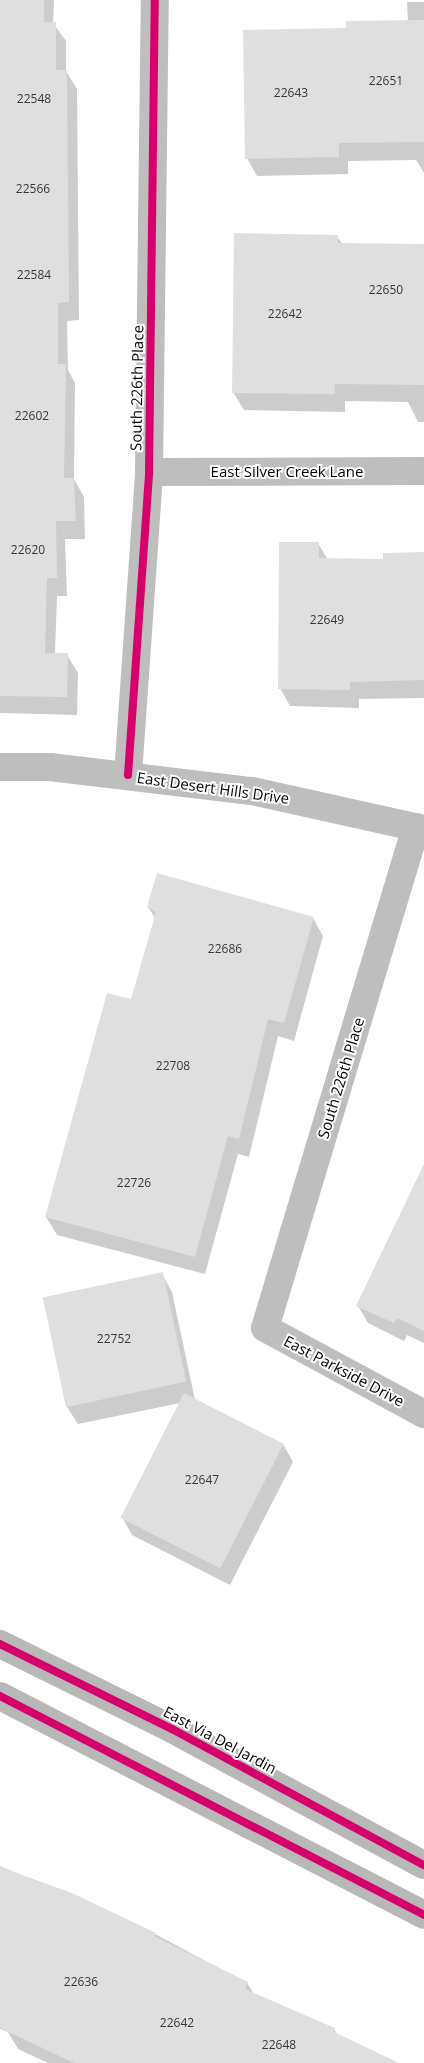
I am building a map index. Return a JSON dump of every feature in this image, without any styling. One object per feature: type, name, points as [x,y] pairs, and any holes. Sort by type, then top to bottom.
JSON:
[{"type":"street","name":"South 226th Place","points":[[128,775],[149,472],[155,0]]},
{"type":"street","name":"East Silver Creek Lane","points":[[149,472],[424,471]]},
{"type":"street","name":"East Desert Hills Drive","points":[[0,767],[128,775],[252,791],[420,828]]},
{"type":"street","name":"South 226th Place","points":[[264,1328],[420,828]]},
{"type":"street","name":"East Parkside Drive","points":[[264,1328],[424,1414]]},
{"type":"street","name":"East Via Del Jardin","points":[[0,1644],[172,1729],[424,1865]]},
{"type":"street","points":[[0,1696],[424,1915]]},
{"type":"building","points":[[0,0],[44,0],[44,22],[56,22],[56,70],[67,70],[69,302],[58,303],[58,364],[66,364],[64,478],[74,478],[76,521],[56,521],[57,578],[47,578],[45,653],[68,653],[67,697],[0,696]]},
{"type":"building","points":[[424,20],[424,142],[339,143],[339,157],[245,159],[243,30],[346,28],[346,21]]},
{"type":"building","points":[[234,233],[338,235],[338,243],[424,244],[424,385],[335,384],[335,394],[232,393]]},
{"type":"building","points":[[279,542],[319,542],[319,558],[383,559],[383,553],[424,552],[424,680],[350,682],[350,690],[278,689]]},
{"type":"building","points":[[157,873],[314,917],[284,1023],[268,1019],[239,1139],[228,1136],[195,1257],[45,1217],[107,993],[131,999],[156,912],[147,907]]},
{"type":"building","points":[[424,1164],[424,1331],[397,1318],[394,1323],[356,1306]]},
{"type":"building","points":[[163,1272],[186,1382],[66,1407],[43,1298]]},
{"type":"building","points":[[184,1393],[284,1444],[220,1569],[120,1518]]},
{"type":"building","points":[[0,1867],[72,1893],[156,1933],[154,1936],[248,1982],[245,1989],[335,2028],[334,2032],[399,2063],[74,2063],[0,2028]]},
{"type":"cycle path","points":[[128,775],[149,472],[155,0]]},
{"type":"cycle path","points":[[0,1644],[172,1729],[424,1865]]},
{"type":"cycle path","points":[[0,1696],[424,1915]]}]
